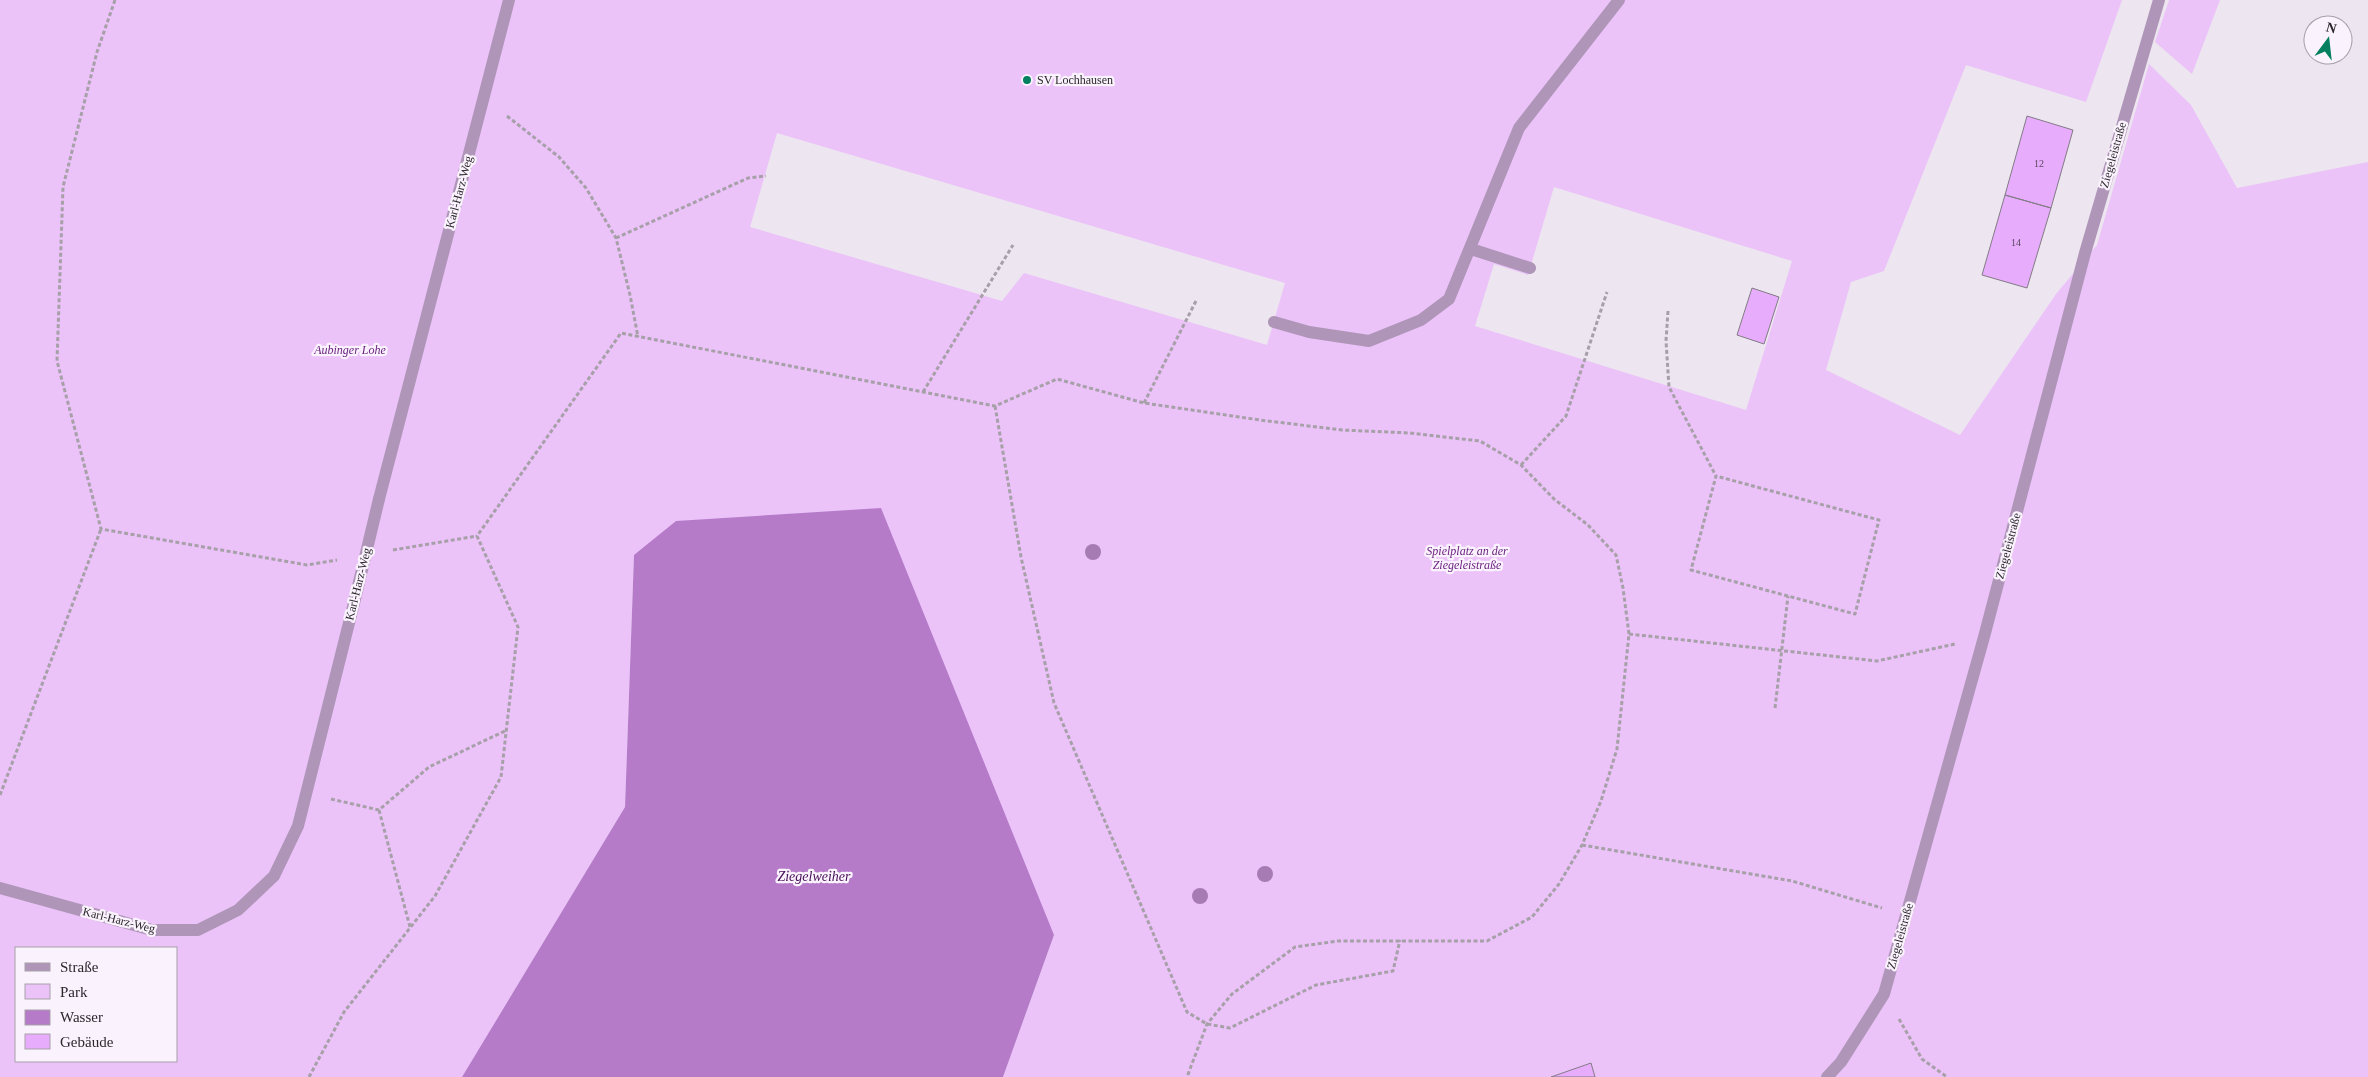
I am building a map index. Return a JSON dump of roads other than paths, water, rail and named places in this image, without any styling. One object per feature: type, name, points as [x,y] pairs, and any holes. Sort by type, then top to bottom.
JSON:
[{"type":"street","name":"Karl-Harz-Weg","points":[[0,888],[152,930],[198,930],[238,910],[274,876],[298,826],[379,499],[509,0]]},
{"type":"street","points":[[1274,322],[1310,332],[1369,342],[1421,320],[1449,299],[1519,128],[1619,0]]},
{"type":"street","name":"Ziegeleistraße","points":[[1827,1077],[1841,1062],[1884,994],[1984,637],[2085,253],[2159,0]]},
{"type":"street","points":[[1471,249],[1530,268]]},
{"type":"water","name":"Ziegelweiher","points":[[881,508],[1054,935],[1003,1077],[462,1077],[625,807],[634,555],[676,521]]},
{"type":"place","name":"SV Lochhausen","points":[[1027,80]]},
{"type":"park label","name":"Aubinger Lohe","points":[[350,350]]},
{"type":"park label","name":"Spielplatz an der Ziegeleistraße","points":[[1467,558]]}]
